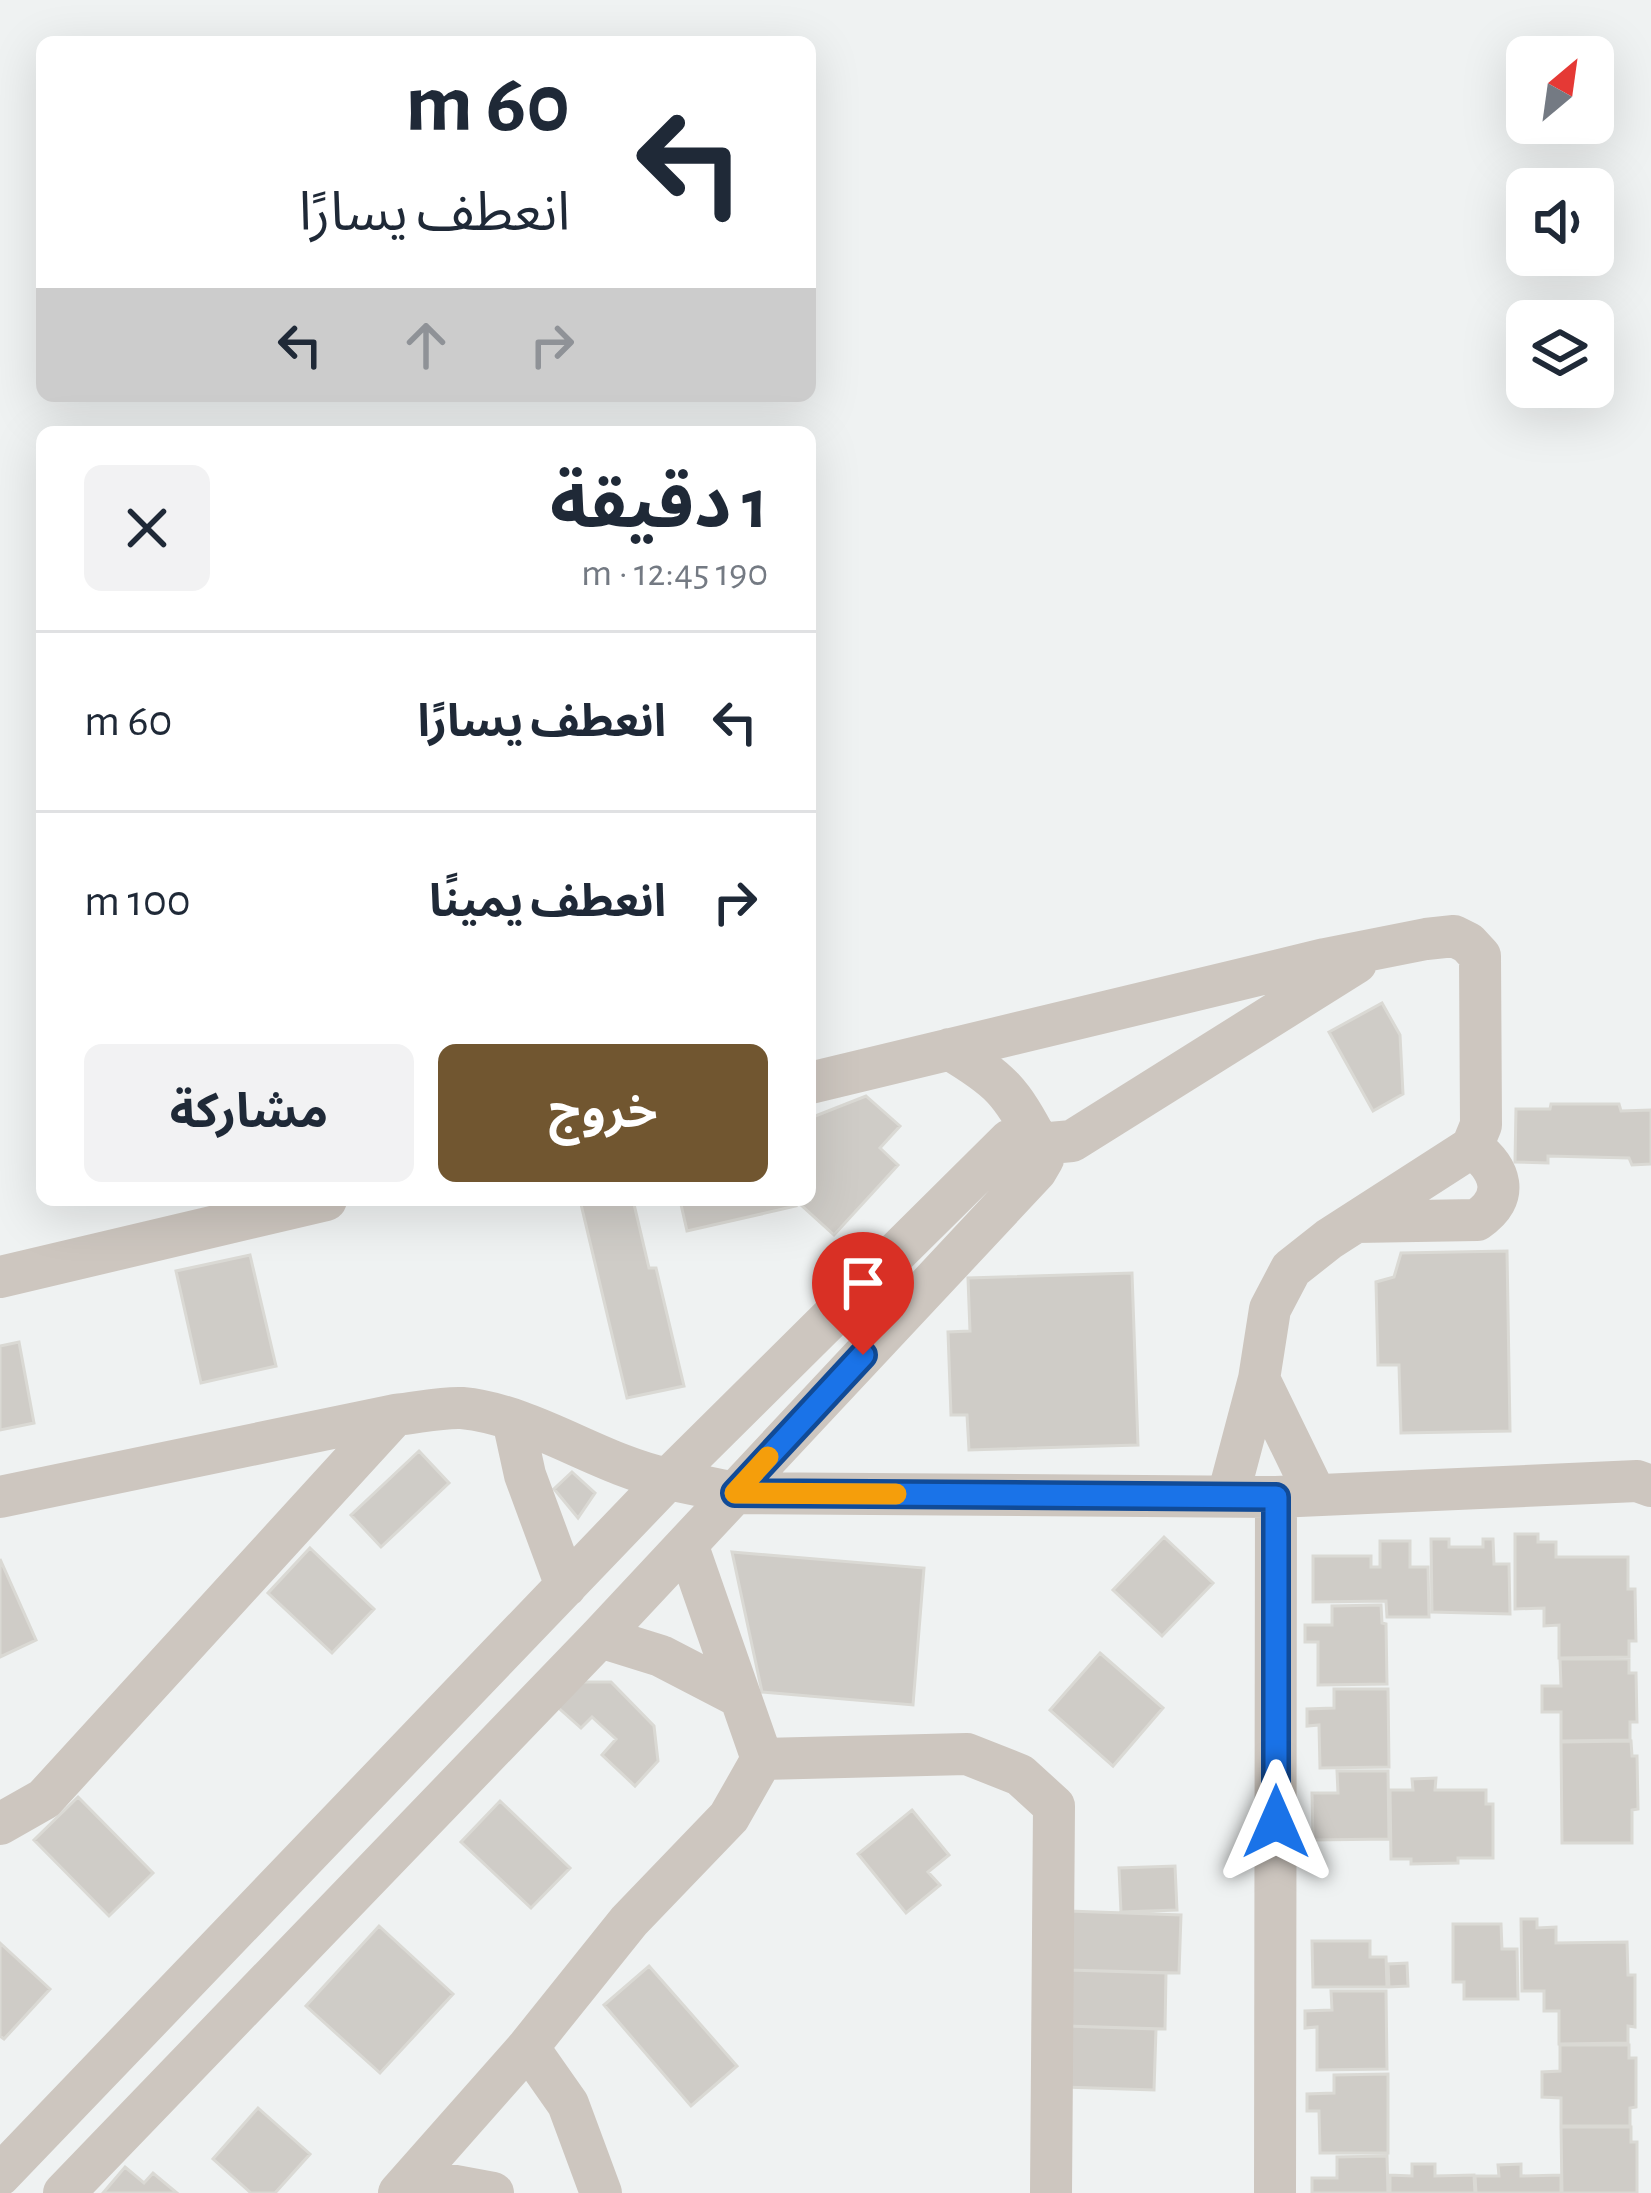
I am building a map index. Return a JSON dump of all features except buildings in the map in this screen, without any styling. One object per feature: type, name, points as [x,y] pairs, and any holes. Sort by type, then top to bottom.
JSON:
[{"type":"street","points":[[816,1082],[1378,949],[1454,936],[1468,943],[1480,956],[1481,1124],[1472,1147],[1291,1269],[1270,1309],[1258,1379],[1228,1496]]},
{"type":"street","points":[[0,2175],[668,1479],[1010,1140],[1026,1136],[1039,1144],[1072,1142],[1378,949]]},
{"type":"street","points":[[64,2193],[600,1637],[1036,1171],[1043,1159],[1039,1144],[1012,1097],[993,1075],[949,1049]]},
{"type":"street","points":[[1356,1222],[1477,1220],[1492,1210],[1498,1195],[1497,1176],[1490,1160],[1472,1147]]},
{"type":"street","points":[[0,1277],[301,1206]]},
{"type":"street","points":[[1258,1379],[1295,1496],[1275,2193]]},
{"type":"street","points":[[0,1497],[395,1415],[460,1408],[513,1420],[607,1461],[735,1493],[1295,1496],[1636,1481],[1651,1486]]},
{"type":"street","points":[[0,1824],[44,1799],[395,1415]]},
{"type":"street","points":[[513,1420],[525,1475],[566,1586]]},
{"type":"street","points":[[406,2186],[529,2047],[629,1921],[729,1817],[762,1759],[687,1544]]},
{"type":"street","points":[[600,1637],[661,1656],[740,1697]]},
{"type":"street","points":[[762,1759],[967,1754],[1020,1775],[1054,1806],[1051,2193]]},
{"type":"street","points":[[529,2047],[568,2104],[601,2193]]},
{"type":"street","points":[[406,2186],[494,2193]]},
{"type":"slow traffic","points":[[768,1457],[735,1493],[896,1494]]},
{"type":"route","points":[[863,1355],[735,1493],[1276,1497],[1276,1822]]}]
